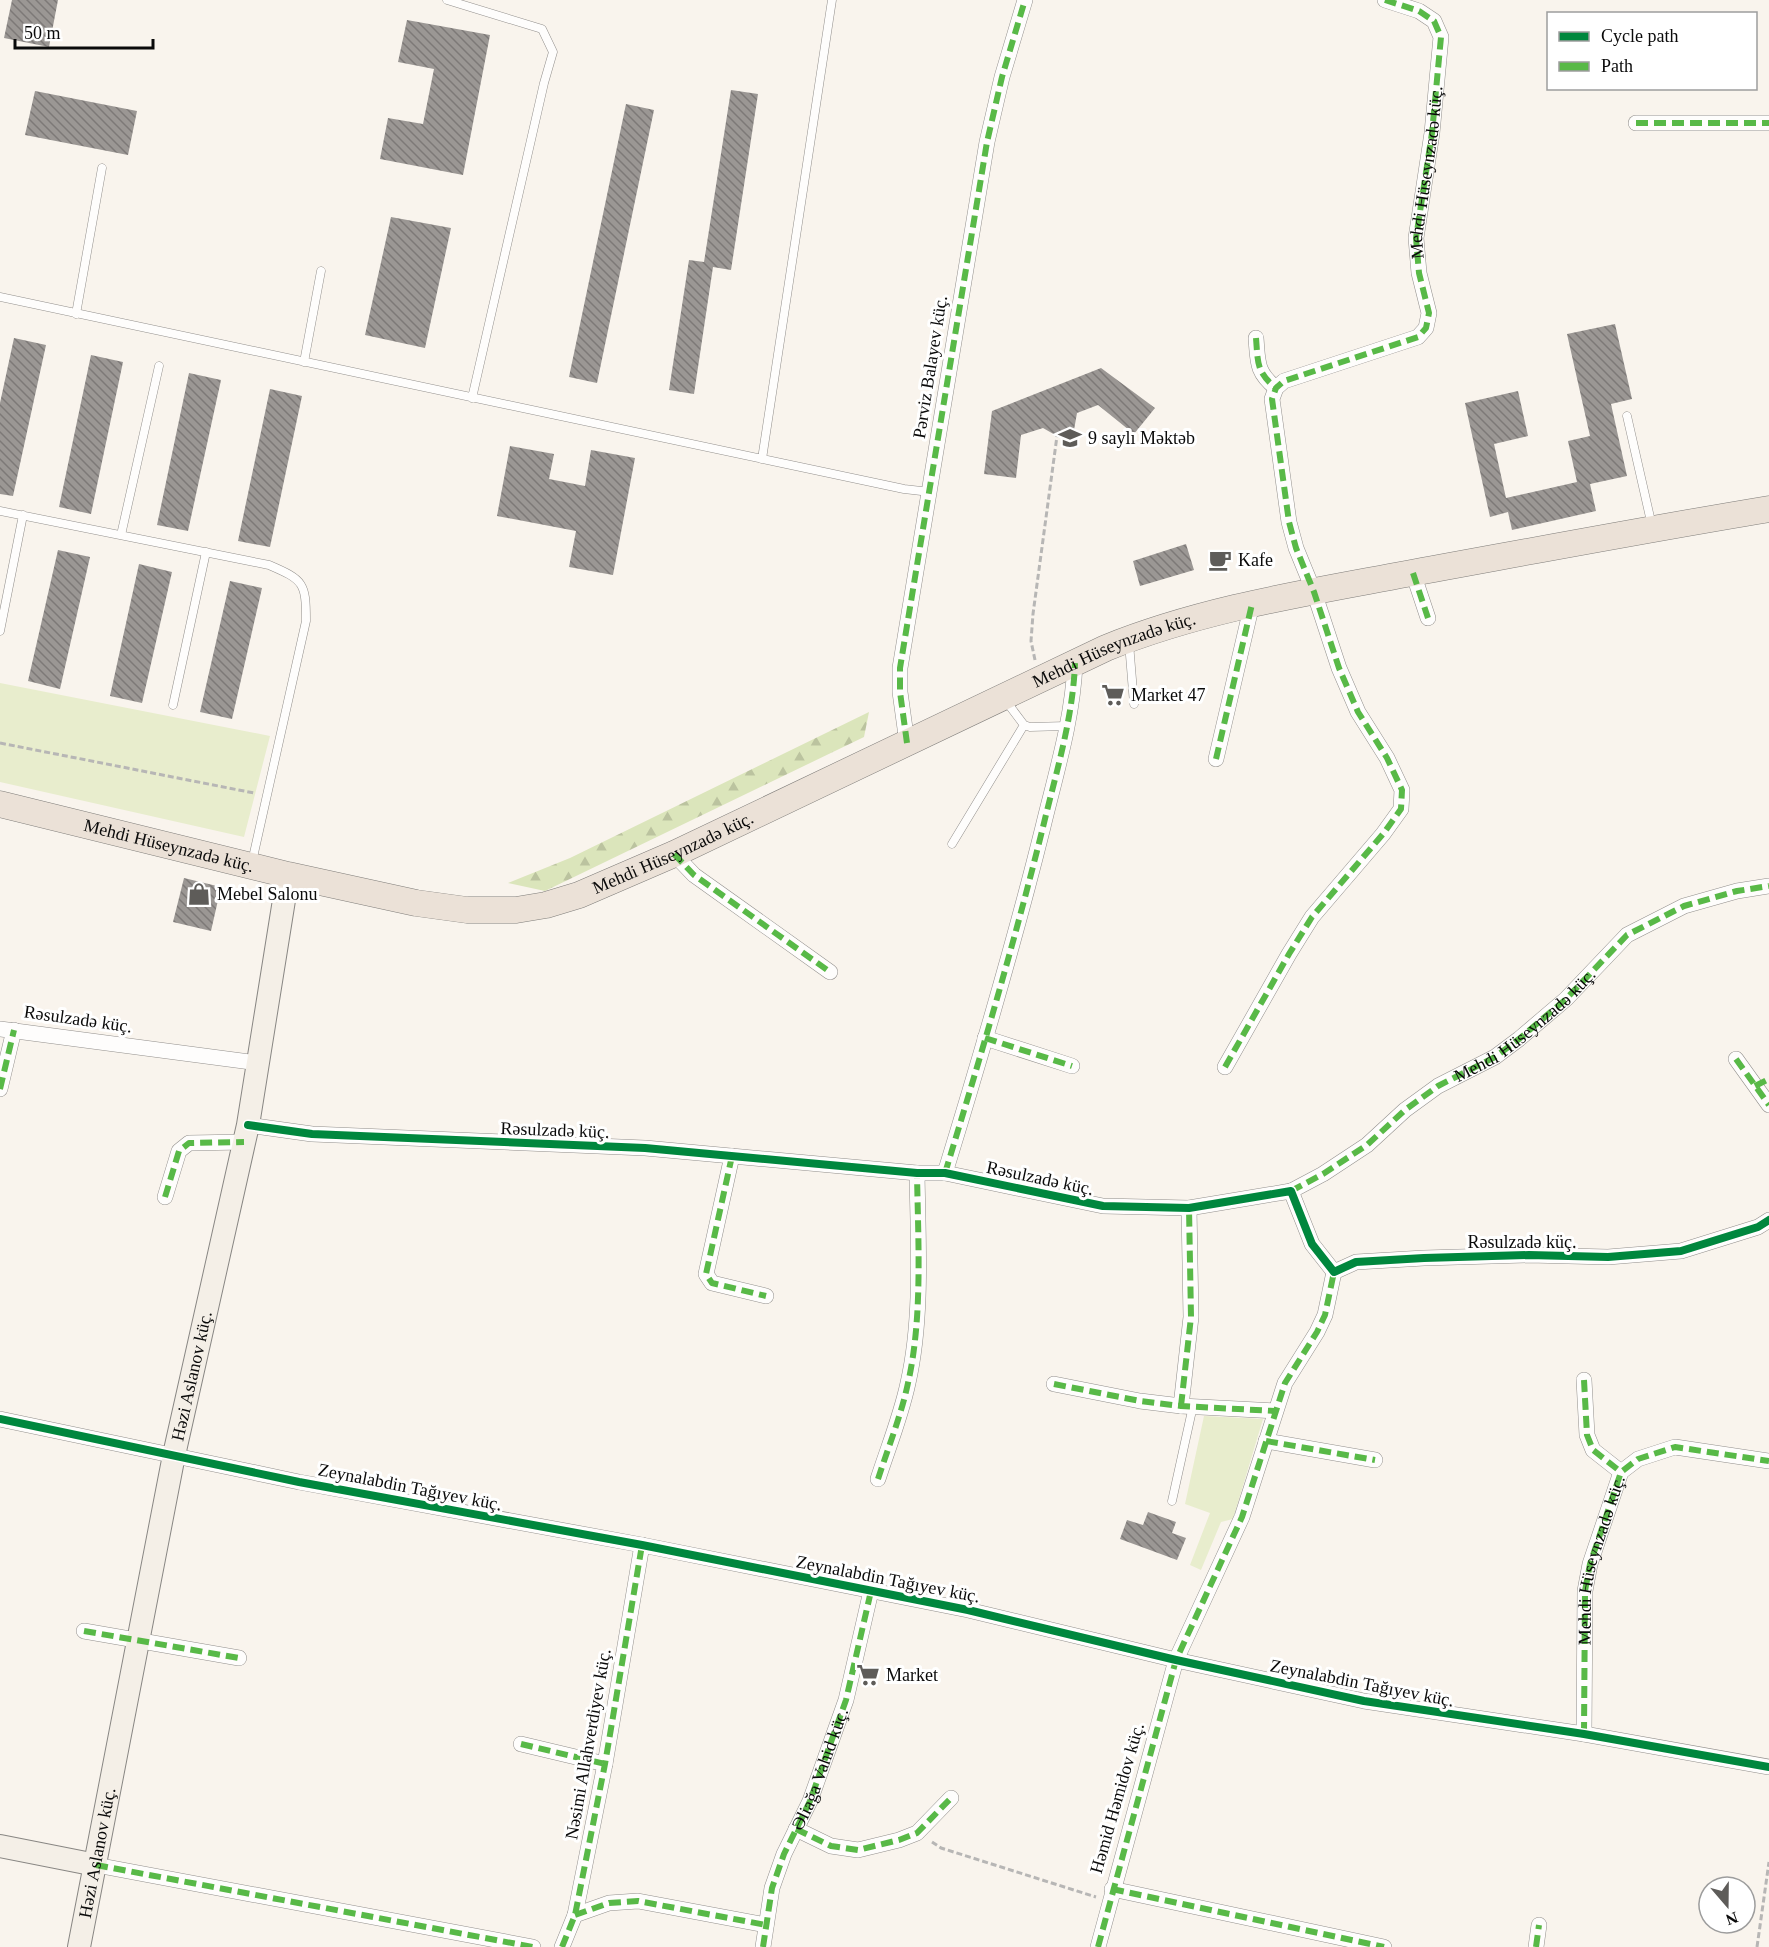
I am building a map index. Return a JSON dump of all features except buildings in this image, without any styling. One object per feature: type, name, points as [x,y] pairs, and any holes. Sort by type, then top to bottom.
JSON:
[{"type":"main road","name":"Mehdi Hüseynzadə küç.","points":[[0,804],[288,875],[416,903],[467,910],[516,910],[546,905],[579,895],[674,854],[1129,639],[1195,618],[1252,604],[1652,528],[1769,509]]},
{"type":"main road","name":"Həzi Aslanov küç.","points":[[79,1947],[174,1455],[246,1133],[288,875]]},
{"type":"main road","points":[[0,1846],[96,1865]]},
{"type":"street","name":"Pərviz Balayev küç.","points":[[907,743],[900,692],[900,668],[987,142],[1002,77],[1025,0]]},
{"type":"street","name":"Mehdi Hüseynzadə küç.","points":[[1276,388],[1284,381],[1418,337],[1426,328],[1429,313],[1419,273],[1416,238],[1432,133],[1441,37],[1434,21],[1419,11],[1385,0]]},
{"type":"street","points":[[1636,123],[1769,123]]},
{"type":"street","points":[[1225,1067],[1312,917],[1383,834],[1401,809],[1402,790],[1387,758],[1358,712],[1339,668],[1314,592],[1296,548],[1289,522],[1272,399],[1276,388],[1265,379],[1258,367],[1256,338]]},
{"type":"street","points":[[1413,573],[1428,618]]},
{"type":"street","points":[[1216,759],[1252,604]]},
{"type":"street","points":[[945,1173],[1036,854],[1073,695],[1075,663]]},
{"type":"street","points":[[674,854],[694,875],[830,972]]},
{"type":"street","name":"Mehdi Hüseynzadə küç.","points":[[1291,1191],[1323,1174],[1367,1145],[1405,1110],[1438,1086],[1495,1057],[1520,1039],[1566,999],[1627,935],[1684,906],[1737,891],[1769,886]]},
{"type":"street","points":[[0,1089],[7,1029]]},
{"type":"street","name":"Rəsulzadə küç.","points":[[7,1029],[258,1063]]},
{"type":"street","points":[[985,1038],[1071,1066]]},
{"type":"street","points":[[1736,1059],[1762,1082],[1769,1105]]},
{"type":"street","name":"Rəsulzadə küç.","points":[[165,1197],[179,1151],[189,1143],[246,1133],[645,1148],[916,1173],[945,1173],[1103,1206],[1189,1208],[1291,1191]]},
{"type":"street","points":[[732,1156],[706,1274],[712,1283],[766,1296]]},
{"type":"street","points":[[878,1479],[908,1383],[914,1340],[919,1268],[916,1173]]},
{"type":"street","points":[[1176,1660],[1242,1517],[1285,1383],[1325,1315],[1334,1272],[1312,1244],[1291,1191]]},
{"type":"street","points":[[1187,1406],[1191,1317],[1189,1208]]},
{"type":"street","name":"Rəsulzadə küç.","points":[[1334,1272],[1356,1262],[1424,1258],[1608,1257],[1681,1251],[1758,1227],[1769,1220]]},
{"type":"street","points":[[1584,1380],[1587,1435],[1593,1450],[1621,1472]]},
{"type":"street","points":[[1054,1384],[1140,1401],[1275,1411]]},
{"type":"street","name":"Zeynalabdin Tağıyev küç.","points":[[0,1419],[299,1482],[642,1545],[871,1591],[1040,1626],[1176,1660],[1364,1701],[1584,1734],[1769,1767]]},
{"type":"street","points":[[1266,1441],[1375,1460]]},
{"type":"street","name":"Mehdi Hüseynzadə küç.","points":[[1584,1734],[1585,1591],[1590,1564],[1621,1472],[1638,1459],[1675,1447],[1769,1461]]},
{"type":"street","name":"Nəsimi Allahverdiyev küç.","points":[[562,1947],[575,1915],[605,1764],[642,1545]]},
{"type":"street","name":"Əliağa Vahid küç.","points":[[763,1947],[772,1888],[784,1854],[821,1774],[846,1700],[871,1591]]},
{"type":"street","points":[[84,1631],[239,1658]]},
{"type":"street","name":"Həmid Həmidov küç.","points":[[1098,1947],[1110,1895],[1176,1660]]},
{"type":"street","points":[[521,1744],[605,1764]]},
{"type":"street","points":[[796,1829],[831,1846],[858,1850],[917,1833],[951,1798]]},
{"type":"street","points":[[96,1865],[533,1947]]},
{"type":"street","points":[[1110,1895],[1384,1947]]},
{"type":"street","points":[[575,1915],[609,1903],[638,1901],[766,1925]]},
{"type":"street","points":[[1536,1947],[1539,1925]]},
{"type":"lane","points":[[447,0],[542,29],[553,52],[472,398]]},
{"type":"lane","points":[[762,459],[832,0]]},
{"type":"lane","points":[[76,314],[102,168]]},
{"type":"lane","points":[[304,362],[321,271]]},
{"type":"lane","points":[[0,297],[904,489],[930,492]]},
{"type":"lane","points":[[121,535],[159,366]]},
{"type":"lane","points":[[1627,416],[1652,528]]},
{"type":"lane","points":[[0,511],[269,565],[295,577],[306,595],[306,621],[251,866]]},
{"type":"lane","points":[[0,631],[23,515]]},
{"type":"lane","points":[[173,705],[206,552]]},
{"type":"lane","points":[[1129,639],[1134,704]]},
{"type":"lane","points":[[1003,698],[1024,725],[1030,727],[1066,726]]},
{"type":"lane","points":[[952,844],[1024,725]]},
{"type":"lane","points":[[1172,1501],[1187,1406]]},
{"type":"path","points":[[1041,679],[1031,640],[1058,436]]},
{"type":"path","points":[[0,743],[255,793]]},
{"type":"path","points":[[917,1833],[941,1848],[1110,1895]]},
{"type":"path","points":[[1757,1947],[1769,1862]]},
{"type":"green space","points":[[0,683],[270,736],[244,837],[0,782]]},
{"type":"green space","points":[[869,712],[864,737],[545,891],[508,883],[570,858]]},
{"type":"green space","points":[[1204,1416],[1263,1419],[1233,1519],[1221,1522],[1201,1570],[1190,1565],[1210,1513],[1185,1504]]},
{"type":"marked path","points":[[907,743],[900,692],[900,668],[987,142],[1002,77],[1025,0]]},
{"type":"marked path","points":[[1225,1067],[1312,917],[1383,834],[1401,809],[1402,790],[1387,758],[1358,712],[1339,668],[1314,592],[1296,548],[1289,522],[1272,399],[1276,388],[1284,381],[1418,337],[1426,328],[1429,313],[1419,273],[1416,238],[1432,133],[1441,37],[1434,21],[1419,11],[1385,0]]},
{"type":"marked path","points":[[1636,123],[1769,123]]},
{"type":"marked path","points":[[1256,338],[1259,366],[1265,377],[1276,388]]},
{"type":"marked path","points":[[1413,573],[1428,618]]},
{"type":"marked path","points":[[1216,759],[1252,604]]},
{"type":"marked path","points":[[945,1173],[1032,871],[1067,725],[1075,663]]},
{"type":"marked path","points":[[674,854],[694,875],[830,972]]},
{"type":"marked path","points":[[1291,1191],[1323,1174],[1367,1145],[1405,1110],[1438,1086],[1495,1057],[1519,1039],[1566,999],[1627,935],[1684,906],[1737,891],[1769,886]]},
{"type":"marked path","points":[[0,1089],[14,1030]]},
{"type":"marked path","points":[[985,1038],[1072,1066]]},
{"type":"marked path","points":[[1736,1059],[1769,1105]]},
{"type":"marked path","points":[[1755,1086],[1769,1079]]},
{"type":"marked path","points":[[165,1197],[179,1151],[189,1143],[244,1142]]},
{"type":"marked path","points":[[732,1156],[706,1274],[712,1283],[766,1296]]},
{"type":"marked path","points":[[878,1479],[902,1408],[913,1358],[918,1305],[917,1173]]},
{"type":"marked path","points":[[1181,1406],[1191,1317],[1189,1208]]},
{"type":"marked path","points":[[1098,1947],[1176,1660],[1242,1517],[1285,1383],[1325,1315],[1334,1272]]},
{"type":"marked path","points":[[1584,1380],[1587,1435],[1593,1450],[1621,1472]]},
{"type":"marked path","points":[[1054,1384],[1140,1401],[1181,1406],[1275,1411]]},
{"type":"marked path","points":[[1266,1441],[1375,1460]]},
{"type":"marked path","points":[[1584,1734],[1585,1591],[1590,1564],[1621,1472],[1638,1459],[1675,1447],[1769,1461]]},
{"type":"marked path","points":[[562,1947],[575,1915],[605,1764],[642,1545]]},
{"type":"marked path","points":[[763,1947],[772,1888],[784,1854],[810,1801],[846,1700],[871,1591]]},
{"type":"marked path","points":[[84,1631],[239,1658]]},
{"type":"marked path","points":[[521,1744],[605,1764]]},
{"type":"marked path","points":[[796,1829],[831,1846],[858,1850],[917,1833],[951,1798]]},
{"type":"marked path","points":[[96,1865],[533,1947]]},
{"type":"marked path","points":[[1112,1889],[1384,1947]]},
{"type":"marked path","points":[[575,1915],[609,1903],[638,1901],[766,1925]]},
{"type":"marked path","points":[[1536,1947],[1539,1925]]},
{"type":"cycle path","points":[[248,1125],[312,1134],[645,1148],[917,1173],[945,1173],[1103,1206],[1189,1208],[1291,1191],[1312,1244],[1334,1272],[1356,1262],[1529,1255],[1608,1257],[1681,1251],[1758,1227],[1769,1220]]},
{"type":"cycle path","points":[[0,1419],[299,1482],[642,1545],[968,1610],[1176,1660],[1364,1701],[1584,1734],[1769,1767]]},
{"type":"place","name":"9 saylı Məktəb","points":[[1070,438]]},
{"type":"place","name":"Kafe","points":[[1220,560]]},
{"type":"place","name":"Market 47","points":[[1113,695]]},
{"type":"place","name":"Mebel Salonu","points":[[199,894]]},
{"type":"place","name":"Market","points":[[868,1675]]}]
